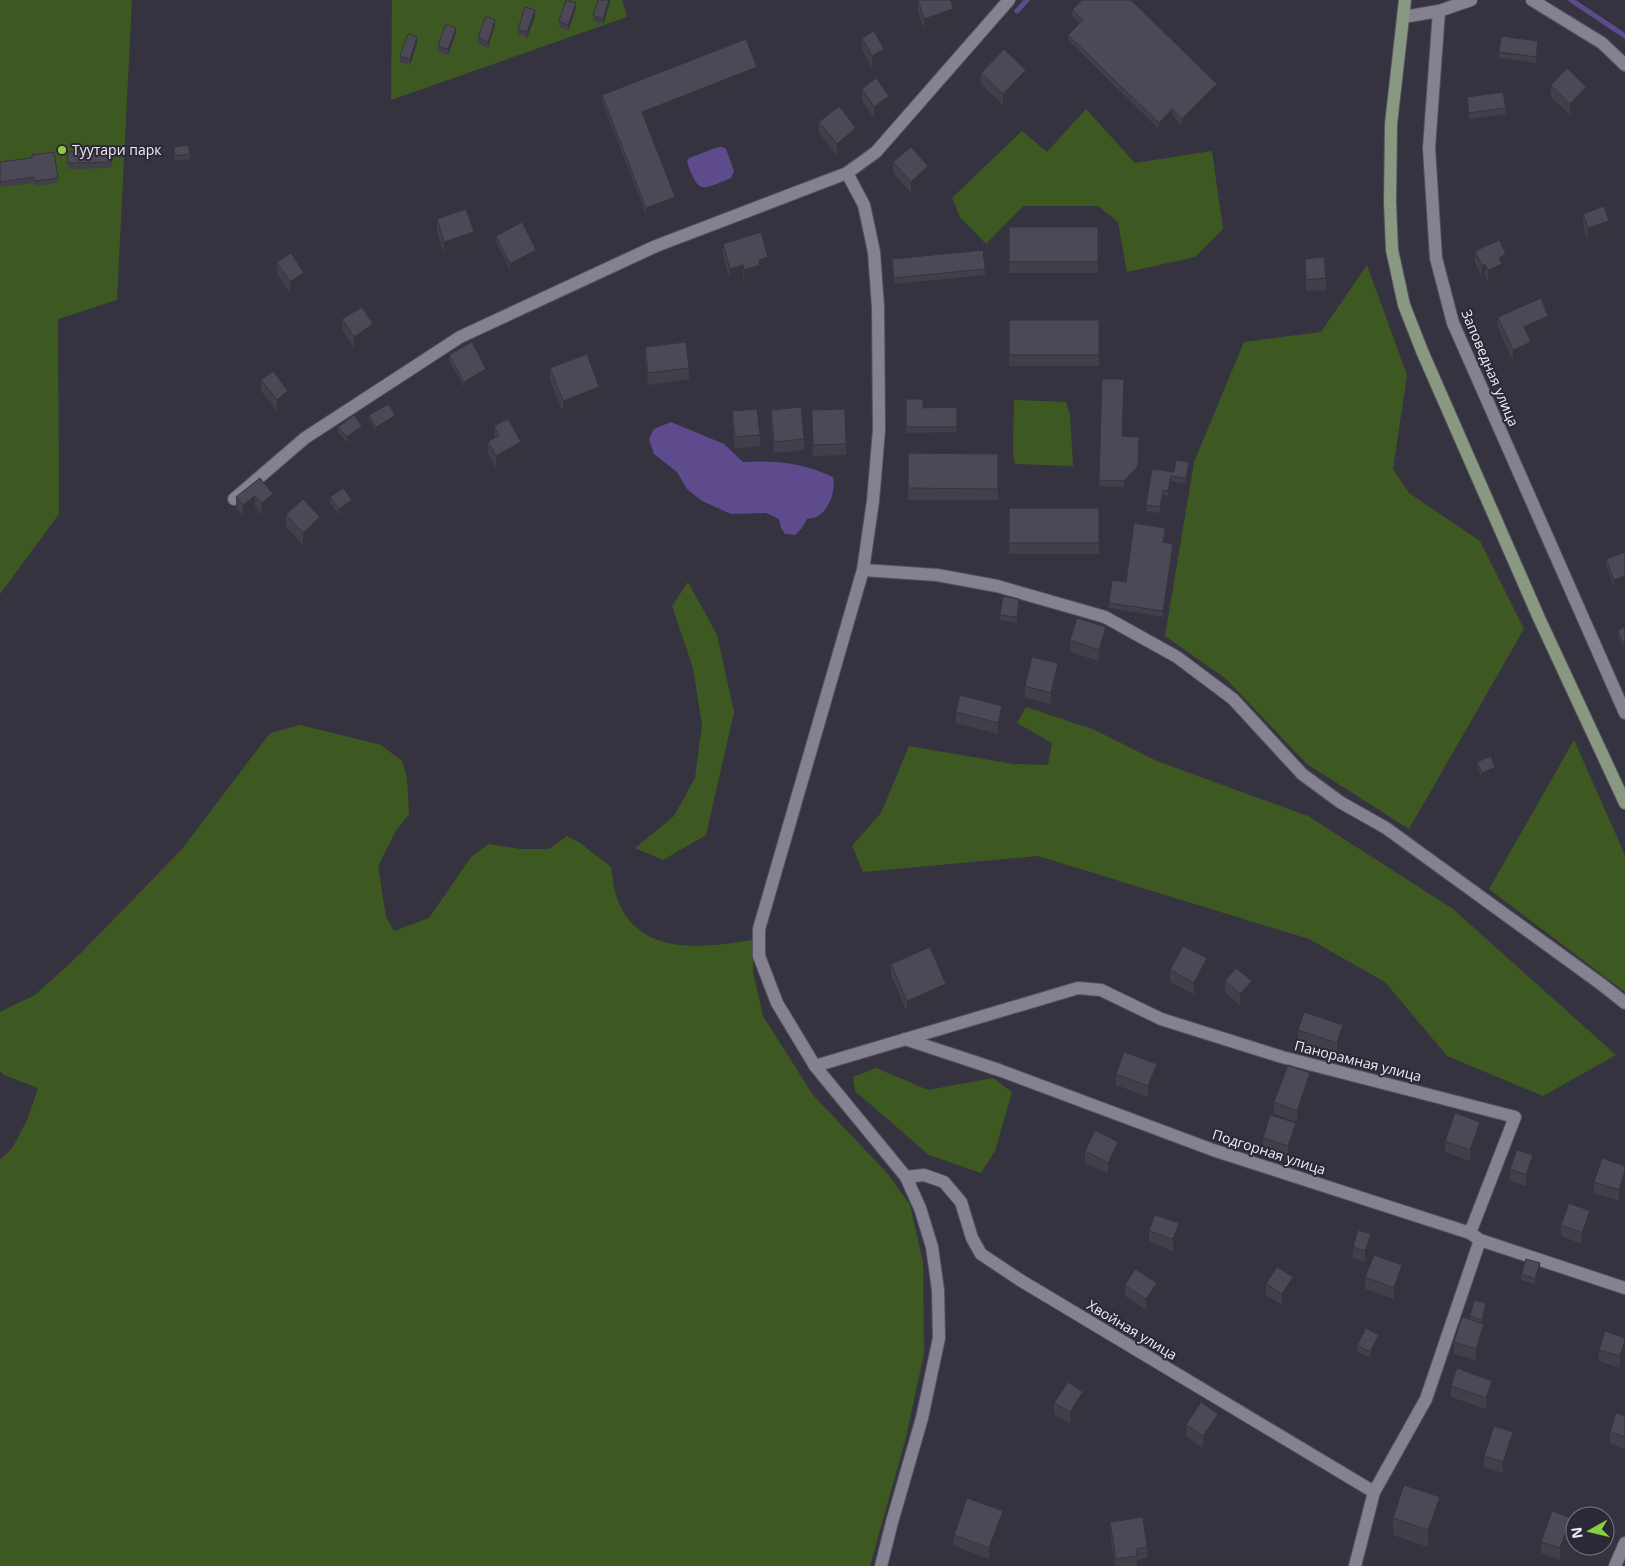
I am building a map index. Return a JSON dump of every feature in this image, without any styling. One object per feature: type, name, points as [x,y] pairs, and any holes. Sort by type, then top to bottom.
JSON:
[{"type":"street","points":[[234,499],[305,438],[460,337],[656,246],[847,173],[876,152],[1009,0]]},
{"type":"street","points":[[1405,0],[1391,124],[1390,202],[1392,250],[1404,305],[1422,351],[1539,618],[1625,802]]},
{"type":"street","points":[[1403,17],[1439,11],[1471,0]]},
{"type":"street","points":[[1532,0],[1602,43],[1625,65]]},
{"type":"street","name":"Заповедная улица","points":[[1439,11],[1429,148],[1436,258],[1450,314],[1625,713]]},
{"type":"street","points":[[847,173],[864,205],[874,252],[879,312],[879,430],[873,501],[864,570],[759,929],[759,956],[776,1004],[815,1066],[906,1177],[920,1208],[932,1247],[938,1290],[939,1338],[922,1418],[880,1566]]},
{"type":"street","points":[[864,570],[937,575],[997,586],[1104,617],[1176,657],[1233,699],[1302,774],[1340,802],[1386,828],[1625,1003]]},
{"type":"street","name":"Панорамная улица","points":[[905,1039],[1078,988],[1101,990],[1161,1019],[1282,1057],[1515,1117],[1475,1236]]},
{"type":"street","points":[[815,1066],[905,1039]]},
{"type":"street","name":"Подгорная улица","points":[[905,1039],[1000,1070],[1213,1150],[1475,1236],[1625,1288]]},
{"type":"street","name":"Хвойная улица","points":[[906,1177],[924,1175],[944,1182],[961,1202],[972,1238],[981,1254],[1020,1280],[1374,1492]]},
{"type":"street","points":[[1355,1566],[1374,1492],[1426,1399],[1475,1236]]},
{"type":"street","points":[[1615,1566],[1625,1543]]},
{"type":"green space","name":"Туутари парк","points":[[0,0],[132,0],[117,300],[58,319],[59,514],[0,594]]},
{"type":"green space","points":[[392,0],[622,0],[627,17],[391,100]]},
{"type":"green space","points":[[1086,109],[1135,163],[1212,151],[1223,229],[1195,257],[1127,272],[1118,222],[1098,206],[1023,206],[986,244],[960,217],[952,198],[1022,131],[1047,152]]},
{"type":"green space","points":[[1367,265],[1407,375],[1393,469],[1409,493],[1480,541],[1524,629],[1409,829],[1307,764],[1226,679],[1165,636],[1194,462],[1244,342],[1321,332]]},
{"type":"green space","points":[[1014,400],[1066,402],[1070,415],[1073,466],[1015,464],[1013,450]]},
{"type":"green space","points":[[688,582],[717,635],[734,712],[706,835],[663,860],[635,848],[674,816],[695,778],[702,725],[693,668],[672,606]]},
{"type":"green space","points":[[1026,707],[1095,730],[1157,761],[1308,816],[1453,909],[1616,1055],[1543,1096],[1447,1056],[1385,982],[1309,939],[1038,856],[863,872],[852,846],[881,813],[909,746],[1013,764],[1048,765],[1052,743],[1017,723]]},
{"type":"green space","points":[[300,725],[381,745],[402,761],[407,778],[409,814],[396,831],[378,866],[386,917],[394,931],[429,918],[471,857],[489,844],[520,849],[549,849],[567,836],[580,843],[611,867],[617,898],[627,917],[640,931],[656,939],[674,944],[694,946],[753,940],[753,972],[763,1016],[813,1095],[887,1173],[910,1205],[923,1262],[924,1354],[905,1441],[870,1566],[0,1566],[0,1160],[13,1147],[28,1118],[38,1088],[4,1075],[0,1071],[0,1012],[35,995],[79,955],[182,849],[270,733]]},
{"type":"green space","points":[[1574,740],[1625,855],[1625,992],[1489,889]]},
{"type":"green space","points":[[876,1068],[928,1090],[993,1078],[1012,1092],[995,1151],[981,1173],[929,1155],[855,1091],[853,1077]]},
{"type":"shaded area","points":[[718,147],[726,149],[734,171],[731,178],[702,187],[695,180],[687,162],[689,158]]},
{"type":"shaded area","points":[[671,422],[724,444],[743,462],[789,463],[811,468],[833,477],[833,493],[829,504],[818,516],[807,519],[795,535],[785,534],[779,519],[766,513],[731,514],[702,501],[687,489],[677,472],[654,454],[649,439],[654,429]]},
{"type":"building","points":[[566,0],[576,3],[568,25],[559,21]]},
{"type":"building","points":[[598,0],[609,0],[603,19],[593,15]]},
{"type":"building","points":[[918,0],[951,0],[953,9],[924,19]]},
{"type":"building","points":[[1082,0],[1131,0],[1217,84],[1182,119],[1172,109],[1159,123],[1068,35],[1083,20],[1072,10]]},
{"type":"building","points":[[525,7],[535,10],[527,32],[518,29]]},
{"type":"building","points":[[486,16],[495,20],[488,42],[478,38]]},
{"type":"building","points":[[446,24],[456,28],[448,49],[438,46]]},
{"type":"building","points":[[874,31],[884,49],[872,56],[862,38]]},
{"type":"building","points":[[408,34],[417,37],[410,59],[400,56]]},
{"type":"building","points":[[1501,36],[1538,41],[1536,57],[1499,52]]},
{"type":"building","points":[[746,39],[757,67],[642,112],[675,197],[646,208],[602,95]]},
{"type":"building","points":[[1004,49],[1026,70],[1003,94],[981,73]]},
{"type":"building","points":[[1567,68],[1586,87],[1570,104],[1551,85]]},
{"type":"building","points":[[876,78],[889,96],[874,107],[862,89]]},
{"type":"building","points":[[1503,92],[1506,108],[1469,113],[1467,97]]},
{"type":"building","points":[[839,106],[856,128],[837,144],[819,122]]},
{"type":"building","points":[[188,145],[190,154],[175,156],[174,147]]},
{"type":"building","points":[[911,147],[928,166],[911,182],[893,162]]},
{"type":"building","points":[[112,151],[112,162],[68,163],[67,152]]},
{"type":"building","points":[[54,152],[58,178],[35,181],[34,177],[0,182],[0,162],[32,158],[32,155]]},
{"type":"building","points":[[1604,206],[1609,221],[1588,228],[1583,214]]},
{"type":"building","points":[[466,209],[474,232],[444,242],[437,219]]},
{"type":"building","points":[[522,222],[536,250],[510,264],[496,236]]},
{"type":"building","points":[[1009,227],[1098,227],[1098,262],[1009,262]]},
{"type":"building","points":[[761,232],[768,257],[759,260],[760,265],[744,270],[743,265],[730,269],[723,244]]},
{"type":"building","points":[[1499,240],[1506,254],[1499,258],[1502,264],[1488,270],[1485,264],[1482,266],[1475,251]]},
{"type":"building","points":[[983,250],[985,269],[894,278],[892,259]]},
{"type":"building","points":[[291,253],[304,273],[290,282],[277,262]]},
{"type":"building","points":[[1324,257],[1326,278],[1306,280],[1305,259]]},
{"type":"building","points":[[1541,298],[1548,316],[1524,327],[1531,342],[1513,350],[1498,317]]},
{"type":"building","points":[[362,307],[373,324],[354,337],[342,319]]},
{"type":"building","points":[[1009,320],[1099,320],[1099,355],[1009,355]]},
{"type":"building","points":[[472,342],[486,369],[464,382],[449,355]]},
{"type":"building","points":[[686,342],[689,368],[648,373],[645,347]]},
{"type":"building","points":[[587,354],[599,387],[563,401],[550,368]]},
{"type":"building","points":[[273,371],[288,391],[277,400],[261,380]]},
{"type":"building","points":[[1102,379],[1124,379],[1122,436],[1139,437],[1138,466],[1124,481],[1099,480]]},
{"type":"building","points":[[906,399],[923,399],[923,408],[957,407],[957,427],[906,427]]},
{"type":"building","points":[[389,404],[395,416],[376,427],[369,415]]},
{"type":"building","points":[[801,407],[804,439],[774,442],[771,410]]},
{"type":"building","points":[[757,409],[760,435],[735,437],[732,411]]},
{"type":"building","points":[[845,409],[846,444],[813,445],[812,410]]},
{"type":"building","points":[[354,415],[362,426],[347,437],[338,427]]},
{"type":"building","points":[[508,419],[521,442],[496,456],[488,442],[499,435],[494,426]]},
{"type":"building","points":[[908,453],[998,454],[998,489],[908,488]]},
{"type":"building","points":[[1176,460],[1189,462],[1186,478],[1171,476],[1168,491],[1163,490],[1160,507],[1146,505],[1152,469],[1174,472]]},
{"type":"building","points":[[260,478],[273,494],[262,503],[255,496],[243,505],[236,497]]},
{"type":"building","points":[[343,488],[352,500],[339,509],[330,497]]},
{"type":"building","points":[[303,499],[320,517],[303,533],[286,515]]},
{"type":"building","points":[[1009,508],[1099,508],[1099,543],[1009,543]]},
{"type":"building","points":[[1134,523],[1165,528],[1163,542],[1173,544],[1163,611],[1109,603],[1112,580],[1126,582]]},
{"type":"building","points":[[1625,552],[1625,576],[1614,580],[1606,559]]},
{"type":"building","points":[[1003,596],[1019,599],[1017,617],[1000,615]]},
{"type":"building","points":[[1077,618],[1106,627],[1099,650],[1070,640]]},
{"type":"building","points":[[1625,627],[1625,643],[1623,644],[1618,630]]},
{"type":"building","points":[[1032,657],[1058,663],[1051,693],[1025,686]]},
{"type":"building","points":[[960,695],[1002,706],[998,723],[956,712]]},
{"type":"building","points":[[1491,756],[1495,767],[1482,773],[1477,762]]},
{"type":"building","points":[[1183,946],[1207,958],[1194,983],[1170,970]]},
{"type":"building","points":[[930,947],[946,984],[907,1001],[891,964]]},
{"type":"building","points":[[1236,968],[1252,981],[1240,994],[1225,981]]},
{"type":"building","points":[[1304,1012],[1343,1025],[1337,1043],[1298,1030]]},
{"type":"building","points":[[1124,1052],[1157,1064],[1148,1086],[1116,1074]]},
{"type":"building","points":[[1288,1065],[1310,1073],[1297,1111],[1274,1102]]},
{"type":"building","points":[[1455,1113],[1480,1122],[1470,1150],[1445,1141]]},
{"type":"building","points":[[1270,1115],[1296,1123],[1288,1146],[1263,1138]]},
{"type":"building","points":[[1095,1130],[1118,1142],[1108,1163],[1085,1151]]},
{"type":"building","points":[[1517,1150],[1533,1155],[1526,1175],[1510,1169]]},
{"type":"building","points":[[1602,1158],[1625,1166],[1619,1190],[1594,1182]]},
{"type":"building","points":[[1569,1203],[1590,1211],[1582,1233],[1561,1225]]},
{"type":"building","points":[[1155,1215],[1179,1223],[1173,1239],[1149,1231]]},
{"type":"building","points":[[1358,1230],[1371,1234],[1365,1251],[1353,1247]]},
{"type":"building","points":[[1374,1255],[1402,1265],[1394,1288],[1365,1277]]},
{"type":"building","points":[[1526,1259],[1540,1263],[1535,1279],[1521,1274]]},
{"type":"building","points":[[1277,1267],[1293,1277],[1282,1294],[1266,1284]]},
{"type":"building","points":[[1135,1269],[1157,1283],[1146,1299],[1125,1285]]},
{"type":"building","points":[[1474,1300],[1486,1303],[1482,1320],[1470,1316]]},
{"type":"building","points":[[1462,1317],[1484,1324],[1476,1349],[1454,1342]]},
{"type":"building","points":[[1366,1328],[1379,1335],[1370,1352],[1357,1345]]},
{"type":"building","points":[[1605,1331],[1625,1338],[1620,1356],[1599,1350]]},
{"type":"building","points":[[1457,1368],[1492,1381],[1486,1398],[1451,1386]]},
{"type":"building","points":[[1068,1382],[1083,1392],[1070,1412],[1054,1403]]},
{"type":"building","points":[[1201,1402],[1218,1414],[1203,1436],[1186,1425]]},
{"type":"building","points":[[1616,1413],[1625,1416],[1625,1437],[1610,1432]]},
{"type":"building","points":[[1494,1426],[1513,1432],[1503,1462],[1484,1456]]},
{"type":"building","points":[[1404,1485],[1440,1497],[1428,1530],[1393,1518]]},
{"type":"building","points":[[967,1498],[1003,1511],[989,1548],[954,1535]]},
{"type":"building","points":[[1552,1511],[1565,1516],[1565,1534],[1560,1548],[1541,1542]]},
{"type":"building","points":[[1143,1517],[1147,1547],[1136,1549],[1137,1556],[1116,1559],[1110,1522]]},
{"type":"waterway","points":[[1017,11],[1027,0]]},
{"type":"waterway","points":[[1571,0],[1625,36]]},
{"type":"place","name":"Туутари парк","points":[[62,150]]}]
